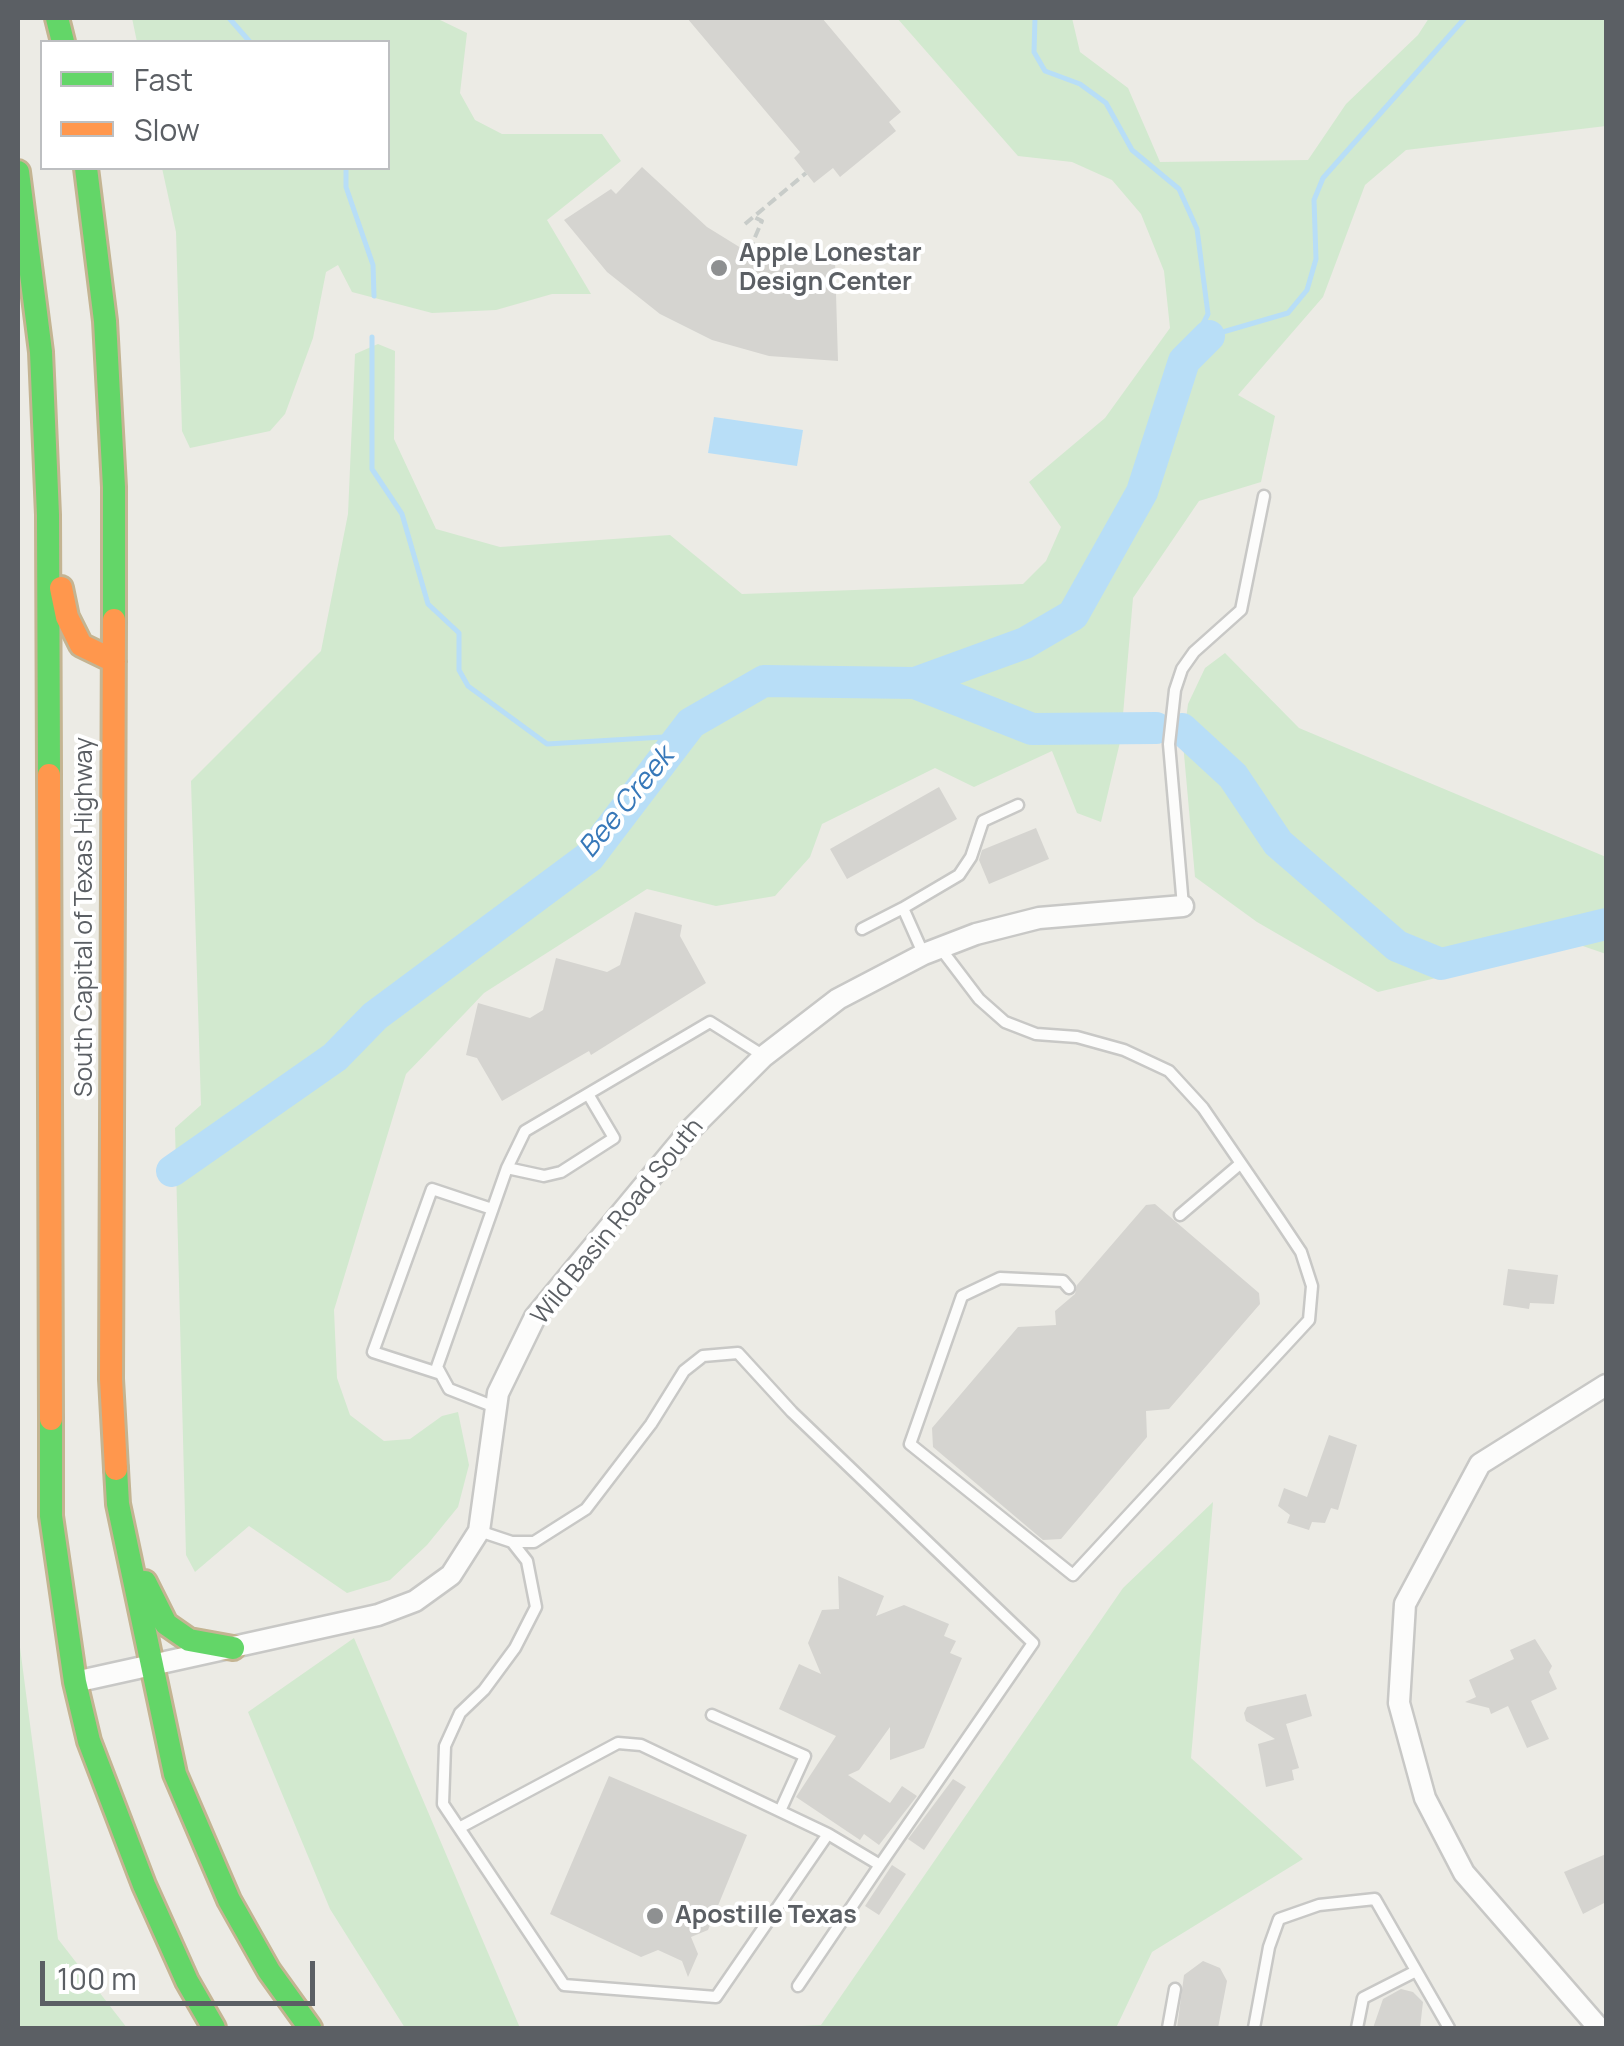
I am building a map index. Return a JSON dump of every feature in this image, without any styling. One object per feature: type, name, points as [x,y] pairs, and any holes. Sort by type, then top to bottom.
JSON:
[{"type":"highway","name":"South Capital of Texas Highway","points":[[86,170],[112,404],[110,1379],[118,1504],[175,1774],[195,1827],[261,1957],[310,2028]]},
{"type":"highway","name":"South Capital of Texas Highway","points":[[18,172],[39,336],[47,482],[51,1516],[75,1682],[89,1741],[144,1885],[186,1981],[214,2028]]},
{"type":"highway","points":[[47,482],[68,617],[88,652],[114,662]]},
{"type":"highway","points":[[48,788],[78,682],[114,662]]},
{"type":"highway","points":[[118,1504],[150,1597],[166,1624],[189,1640],[233,1648]]},
{"type":"street","name":"Wild Basin Road South","points":[[75,1682],[378,1615],[415,1600],[451,1575],[468,1554],[479,1531],[495,1407],[536,1317],[691,1128],[764,1056],[838,999],[932,951],[1038,918],[1183,906]]},
{"type":"street","points":[[1598,2028],[1464,1874],[1425,1798],[1398,1703],[1405,1604],[1480,1464],[1606,1385]]},
{"type":"lane","points":[[1183,906],[1169,744],[1175,690],[1182,668],[1194,652],[1241,610],[1264,496]]},
{"type":"lane","points":[[862,929],[958,876],[971,856],[983,820],[1018,806]]},
{"type":"lane","points":[[903,908],[932,951],[1005,1022],[1036,1034],[1078,1037],[1124,1050],[1169,1071],[1203,1108],[1301,1252],[1312,1286],[1309,1320],[1073,1574],[910,1444],[962,1296],[1000,1278],[1063,1282],[1069,1288]]},
{"type":"lane","points":[[495,1407],[449,1389],[438,1373],[438,1354],[507,1168],[525,1131],[710,1022],[764,1056]]},
{"type":"lane","points":[[507,1168],[544,1176],[561,1172],[614,1138],[588,1094]]},
{"type":"lane","points":[[1180,1215],[1240,1164]]},
{"type":"lane","points":[[438,1373],[373,1352],[432,1189],[492,1209]]},
{"type":"lane","points":[[479,1531],[512,1542],[534,1542],[586,1509],[651,1424],[684,1372],[703,1356],[738,1352],[792,1412],[1034,1643],[798,1986]]},
{"type":"lane","points":[[512,1542],[527,1561],[536,1608],[515,1648],[484,1690],[460,1713],[444,1746],[443,1804],[564,1986],[716,1997],[828,1834]]},
{"type":"lane","points":[[712,1715],[805,1756],[780,1811]]},
{"type":"lane","points":[[459,1828],[618,1743],[641,1745],[828,1834],[880,1866]]},
{"type":"lane","points":[[1254,2028],[1269,1947],[1279,1919],[1306,1909],[1375,1900],[1449,2028]]},
{"type":"lane","points":[[1357,2028],[1362,1998],[1416,1971]]},
{"type":"lane","points":[[1168,2028],[1174,1989]]},
{"type":"path","points":[[745,224],[806,173]]},
{"type":"path","points":[[749,252],[762,221],[754,216]]},
{"type":"green space","points":[[132,18],[436,18],[467,33],[460,93],[475,120],[502,134],[602,134],[621,161],[547,220],[591,294],[552,294],[496,310],[432,313],[352,292],[338,265],[326,272],[313,338],[285,414],[270,431],[190,448],[182,431],[176,232],[162,170],[390,170],[390,40],[137,40]]},
{"type":"green space","points":[[897,18],[1072,18],[1080,52],[1128,88],[1160,162],[1308,160],[1346,104],[1418,35],[1429,18],[1606,18],[1606,126],[1406,150],[1365,185],[1323,297],[1238,395],[1275,416],[1261,482],[1199,501],[1133,598],[1121,738],[1101,822],[1077,813],[1052,751],[974,787],[935,768],[822,824],[810,857],[775,896],[716,906],[647,889],[484,993],[406,1074],[334,1310],[337,1378],[350,1415],[384,1441],[410,1439],[442,1416],[458,1412],[469,1465],[458,1507],[427,1545],[390,1580],[347,1593],[249,1526],[195,1572],[186,1555],[175,1128],[201,1105],[191,781],[321,651],[348,514],[355,354],[378,344],[395,351],[394,439],[436,529],[500,547],[670,535],[742,594],[1023,584],[1046,561],[1061,527],[1029,482],[1105,418],[1170,328],[1164,271],[1141,214],[1112,180],[1072,162],[1018,156]]},
{"type":"green space","points":[[1225,653],[1299,728],[1606,857],[1606,954],[1577,944],[1378,992],[1257,922],[1195,877],[1183,743],[1188,704],[1205,668]]},
{"type":"green space","points":[[1213,1502],[1191,1758],[1303,1859],[1152,1952],[1116,2028],[762,2028],[821,2025],[1123,1588]]},
{"type":"green space","points":[[18,1632],[58,1939],[127,2028],[18,2028]]},
{"type":"green space","points":[[354,1638],[520,2028],[405,2028],[330,1909],[248,1712]]},
{"type":"water","points":[[714,417],[803,430],[797,466],[708,453]]},
{"type":"building","points":[[687,18],[822,18],[901,112],[889,122],[896,131],[840,177],[833,168],[814,183],[794,158],[800,152]]},
{"type":"building","name":"Apple Lonestar Design Center","points":[[642,167],[707,227],[741,248],[786,260],[835,260],[838,361],[769,356],[712,340],[660,314],[607,272],[564,220],[611,189],[616,194]]},
{"type":"building","points":[[939,787],[957,819],[847,879],[830,849]]},
{"type":"building","points":[[1036,828],[1049,859],[989,884],[979,860],[982,850]]},
{"type":"building","points":[[635,912],[682,925],[680,936],[706,983],[591,1055],[589,1051],[502,1101],[477,1058],[466,1055],[478,1003],[530,1018],[543,1010],[556,958],[607,972],[620,965]]},
{"type":"building","points":[[1155,1204],[1259,1293],[1260,1304],[1169,1409],[1146,1411],[1147,1437],[1061,1539],[1043,1540],[933,1447],[932,1428],[1018,1327],[1056,1325],[1055,1311],[1075,1294],[1077,1285],[1146,1205]]},
{"type":"building","points":[[1508,1269],[1558,1275],[1554,1304],[1530,1303],[1529,1309],[1503,1305]]},
{"type":"building","points":[[1329,1435],[1357,1445],[1338,1510],[1331,1508],[1325,1523],[1312,1522],[1309,1530],[1287,1523],[1290,1515],[1278,1506],[1284,1488],[1307,1497]]},
{"type":"building","points":[[838,1576],[884,1596],[876,1616],[904,1605],[949,1624],[944,1636],[956,1641],[950,1653],[962,1658],[924,1748],[890,1760],[890,1727],[859,1770],[848,1775],[890,1803],[902,1786],[917,1796],[879,1845],[864,1834],[860,1840],[796,1797],[836,1736],[779,1709],[799,1664],[821,1674],[808,1643],[822,1610],[839,1609]]},
{"type":"building","points":[[1535,1639],[1552,1666],[1549,1672],[1557,1689],[1531,1701],[1549,1739],[1527,1748],[1508,1706],[1491,1714],[1489,1708],[1465,1702],[1476,1697],[1469,1680],[1514,1659],[1510,1650]]},
{"type":"building","points":[[1306,1694],[1312,1716],[1286,1724],[1299,1768],[1292,1770],[1294,1780],[1266,1787],[1258,1744],[1275,1739],[1246,1721],[1244,1713],[1247,1707]]},
{"type":"building","points":[[609,1776],[747,1835],[708,1930],[691,1937],[698,1954],[688,1977],[682,1961],[658,1950],[641,1957],[550,1914]]},
{"type":"building","points":[[953,1779],[966,1787],[924,1850],[908,1839]]},
{"type":"building","points":[[1606,1854],[1606,1902],[1583,1914],[1564,1872]]},
{"type":"building","points":[[892,1865],[906,1874],[879,1915],[865,1906]]},
{"type":"building","points":[[1203,1961],[1220,1968],[1227,1981],[1218,2028],[1177,2028],[1184,1975]]},
{"type":"building","points":[[1401,1989],[1413,1992],[1423,2002],[1420,2028],[1373,2028],[1383,1999]]},
{"type":"waterway","points":[[229,18],[248,40]]},
{"type":"waterway","points":[[1035,18],[1034,52],[1045,71],[1080,84],[1106,103],[1132,150],[1179,189],[1197,229],[1208,314],[1184,361]]},
{"type":"waterway","points":[[1209,336],[1288,313],[1307,290],[1316,259],[1314,200],[1323,178],[1465,18]]},
{"type":"waterway","points":[[346,170],[346,187],[373,265],[374,296]]},
{"type":"waterway","points":[[915,683],[1025,643],[1073,615],[1142,492],[1184,361],[1209,336]]},
{"type":"waterway","points":[[372,337],[372,469],[402,514],[428,604],[459,633],[459,670],[468,686],[547,744],[680,736]]},
{"type":"waterway","name":"Bee Creek","points":[[172,1171],[335,1057],[375,1016],[589,857],[691,723],[764,681],[915,683],[1032,729],[1156,728]]},
{"type":"waterway","name":"Bee Creek","points":[[1182,729],[1233,776],[1278,843],[1397,946],[1441,964],[1606,924]]},
{"type":"traffic: fast","points":[[57,18],[62,40]]},
{"type":"traffic: fast","points":[[86,170],[105,321],[114,487],[114,620]]},
{"type":"traffic: fast","points":[[18,172],[41,352],[48,515],[49,775]]},
{"type":"traffic: fast","points":[[51,1419],[51,1516],[75,1682],[89,1741],[144,1885],[187,1981],[214,2028]]},
{"type":"traffic: fast","points":[[116,1469],[118,1504],[175,1774],[229,1900],[269,1971],[310,2028]]},
{"type":"traffic: fast","points":[[145,1582],[166,1624],[189,1640],[233,1648]]},
{"type":"traffic: slow","points":[[61,588],[67,617],[81,645],[114,661]]},
{"type":"traffic: slow","points":[[114,620],[111,1379],[116,1469]]},
{"type":"traffic: slow","points":[[49,775],[51,1419]]},
{"type":"place","name":"Apple Lonestar Design Center","points":[[719,268]]},
{"type":"place","name":"Apostille Texas","points":[[655,1916]]}]
